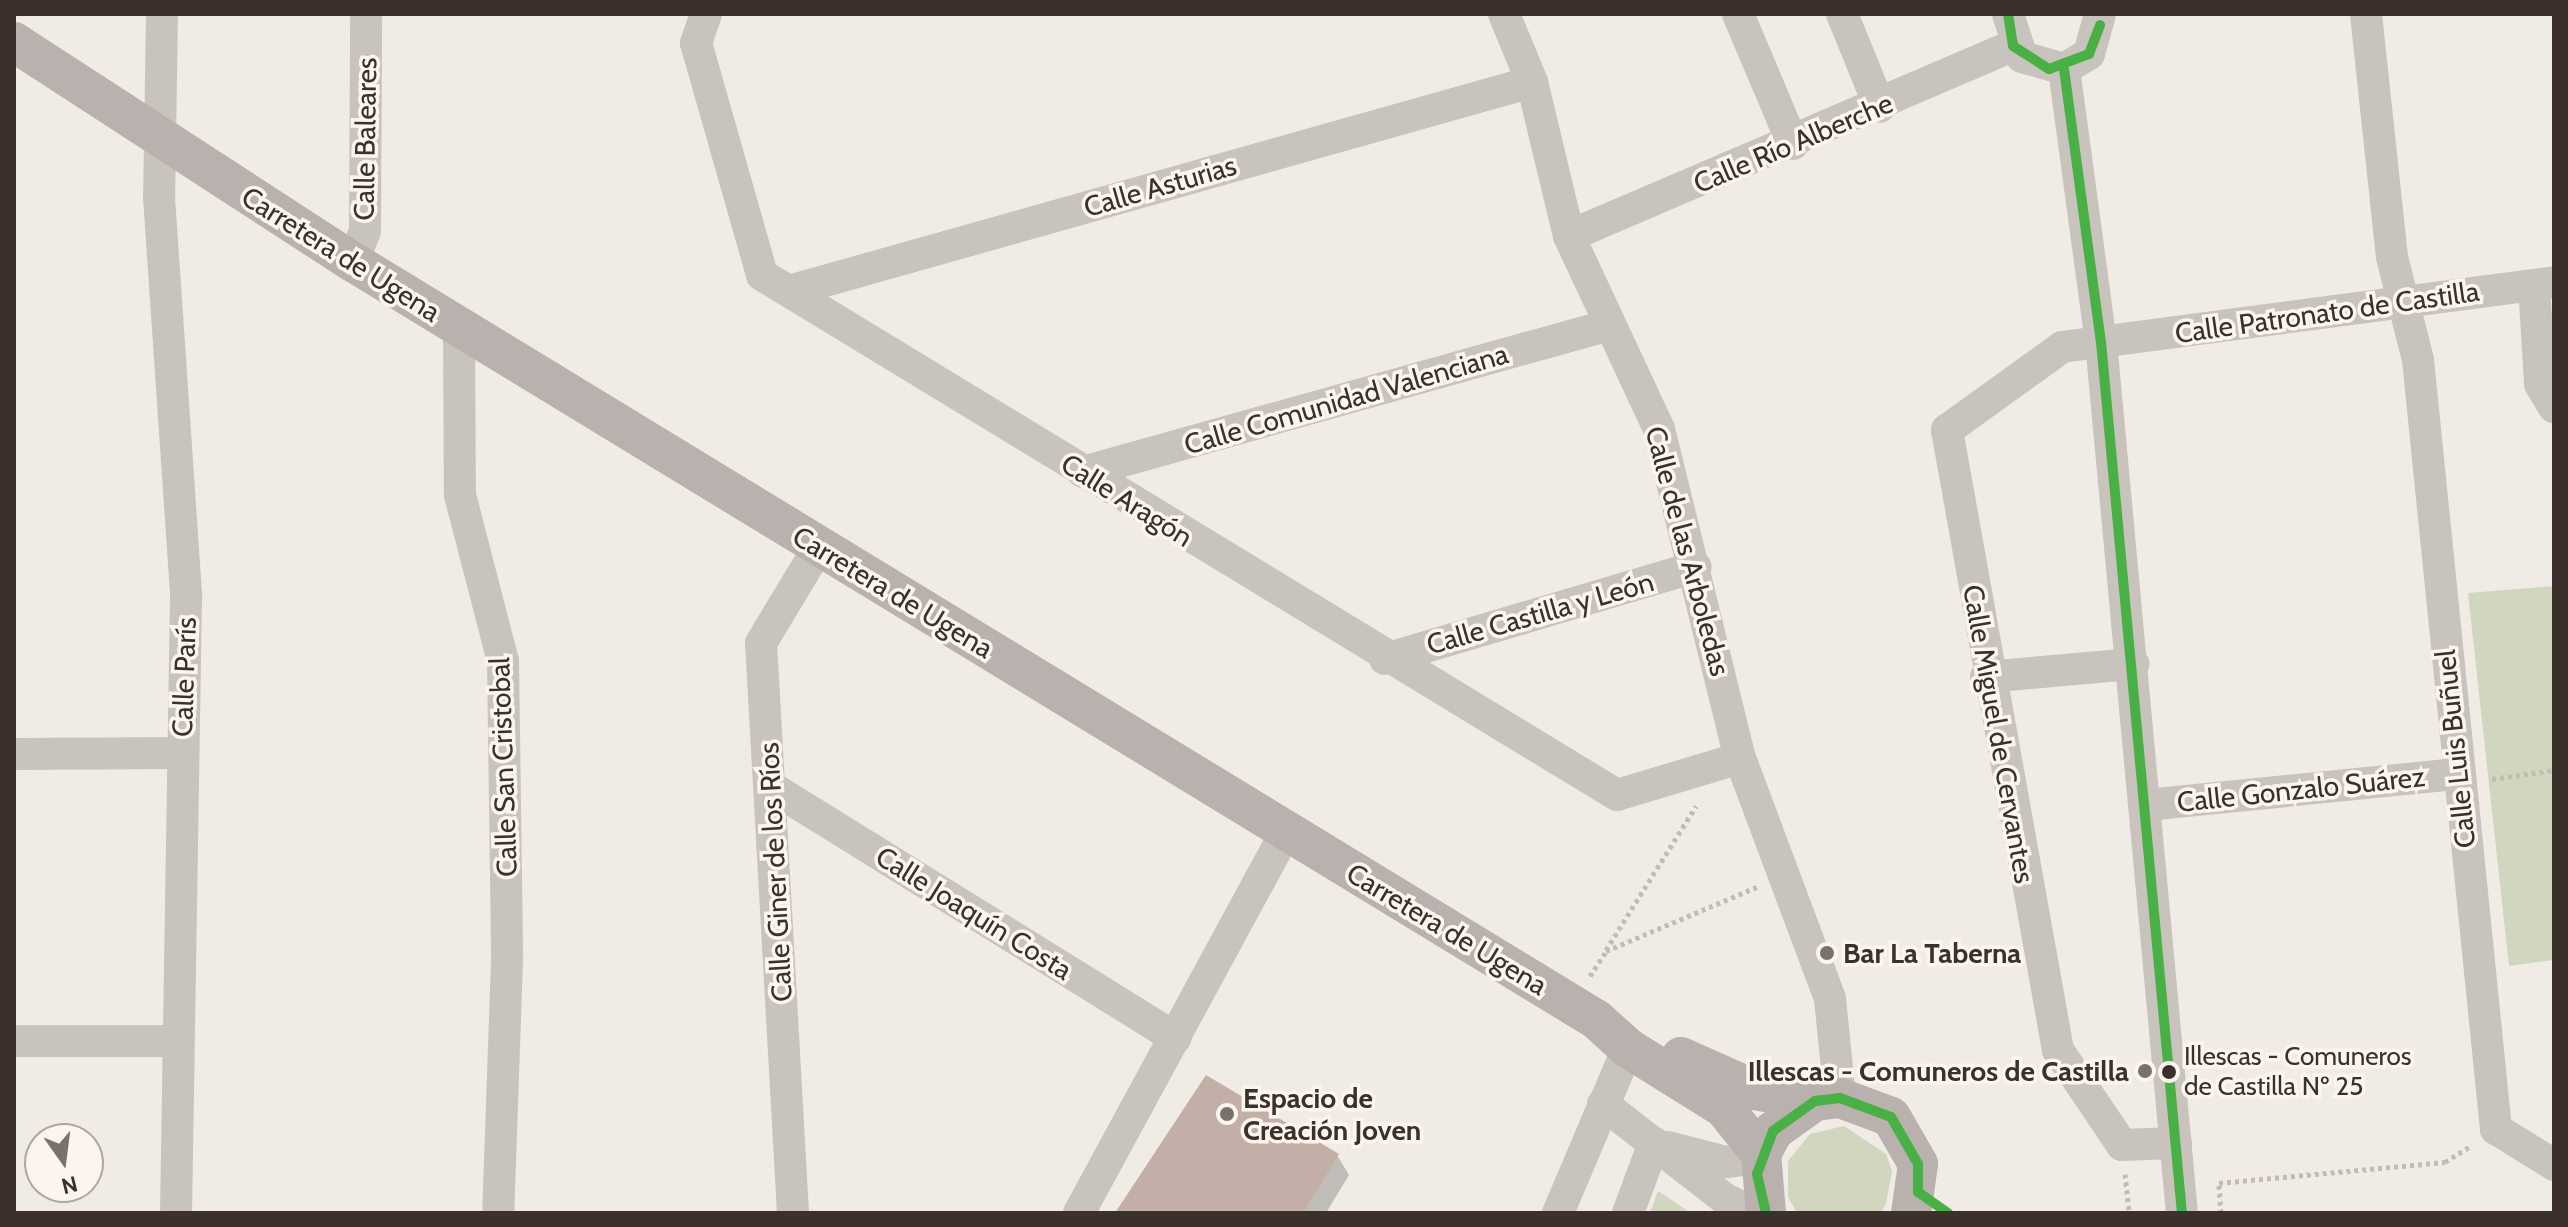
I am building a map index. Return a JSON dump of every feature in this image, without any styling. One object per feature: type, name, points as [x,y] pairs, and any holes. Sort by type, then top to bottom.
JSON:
[{"type":"main road","name":"Carretera de Ugena","points":[[14,42],[159,142],[353,262],[1585,1012],[1628,1048],[1724,1108],[1760,1156]]},
{"type":"main road","points":[[1585,1012],[1755,1090],[1867,1103],[1900,1127],[1918,1164],[1926,1206]]},
{"type":"main road","points":[[1766,1213],[1760,1156],[1773,1131],[1827,1099]]},
{"type":"street","name":"Calle París","points":[[162,14],[159,142],[186,598],[176,1041],[176,1213]]},
{"type":"street","name":"Calle Baleares","points":[[353,262],[365,231],[366,14]]},
{"type":"street","name":"Calle Aragón","points":[[706,14],[696,43],[762,275],[1385,659],[1617,795],[1740,758]]},
{"type":"street","name":"Calle de las Arboledas","points":[[1504,14],[1532,82],[1569,236],[1659,429],[1696,567],[1740,758],[1830,999],[1827,1099]]},
{"type":"street","points":[[1738,14],[1793,144]]},
{"type":"street","points":[[1842,14],[1880,107]]},
{"type":"street","points":[[2008,14],[2013,46],[2035,65],[2064,69],[2089,54],[2100,14]]},
{"type":"street","name":"Calle Luis Buñuel","points":[[2366,14],[2392,257],[2407,301],[2470,777],[2496,1129]]},
{"type":"street","name":"Calle Río Alberche","points":[[1569,236],[1880,107],[2013,46]]},
{"type":"street","points":[[2064,69],[2101,342],[2182,1213]]},
{"type":"street","name":"Calle Asturias","points":[[789,291],[1532,82]]},
{"type":"street","points":[[2544,283],[2540,384],[2554,407]]},
{"type":"street","name":"Calle Patronato de Castilla","points":[[2101,342],[2544,283]]},
{"type":"street","name":"Calle Comunidad Valenciana","points":[[1083,472],[1609,325]]},
{"type":"street","name":"Calle San Cristobal","points":[[459,326],[460,495],[503,661],[507,961],[498,1213]]},
{"type":"street","name":"Calle Miguel de Cervantes","points":[[2101,342],[2062,347],[1947,430],[1986,677],[2058,1050],[2122,1145],[2176,1143]]},
{"type":"street","name":"Calle Giner de los Ríos","points":[[793,1213],[761,643],[819,547]]},
{"type":"street","name":"Calle Castilla y León","points":[[1385,659],[1696,567]]},
{"type":"street","points":[[1986,677],[2133,664]]},
{"type":"street","points":[[14,754],[182,753]]},
{"type":"street","name":"Calle Gonzalo Suárez","points":[[2146,805],[2470,777]]},
{"type":"street","name":"Calle Joaquín Costa","points":[[771,787],[1176,1038]]},
{"type":"street","points":[[1079,1213],[1286,831]]},
{"type":"street","points":[[14,1041],[176,1041]]},
{"type":"street","points":[[1558,1213],[1628,1048]]},
{"type":"street","points":[[1603,1104],[1725,1199],[1755,1213]]},
{"type":"street","points":[[2496,1129],[2554,1165]]},
{"type":"street","points":[[1654,1143],[1726,1162],[1760,1156]]},
{"type":"street","points":[[1628,1213],[1654,1143]]},
{"type":"path","points":[[1585,1012],[1606,951],[1706,789],[1703,769]]},
{"type":"path","points":[[2470,777],[2554,770]]},
{"type":"path","points":[[1606,951],[1784,876]]},
{"type":"path","points":[[2221,1213],[2219,1183],[2445,1162],[2496,1129]]},
{"type":"green space","points":[[2554,586],[2554,960],[2509,966],[2468,593]]},
{"type":"green space","points":[[1844,1126],[1886,1154],[1892,1171],[1886,1204],[1880,1213],[1797,1213],[1788,1197],[1788,1161],[1810,1134]]},
{"type":"green space","points":[[1658,1191],[1691,1213],[1650,1213]]},
{"type":"building","name":"Espacio de Creación Joven","points":[[1206,1075],[1339,1154],[1303,1213],[1115,1213]]},
{"type":"transit line","points":[[2008,14],[2013,46],[2049,69],[2089,54],[2100,25]]},
{"type":"transit line","points":[[2064,69],[2101,342],[2182,1213]]},
{"type":"transit line","points":[[1766,1213],[1757,1174],[1773,1131],[1815,1101],[1840,1098],[1891,1117],[1918,1164],[1918,1192],[1948,1213]]},
{"type":"place","name":"Bar La Taberna","points":[[1827,953]]},
{"type":"place","name":"Illescas - Comuneros de Castilla","points":[[2145,1071]]},
{"type":"place","name":"Illescas - Comuneros de Castilla Nº 25","points":[[2169,1072]]},
{"type":"place","name":"Espacio de Creación Joven","points":[[1227,1114]]}]
